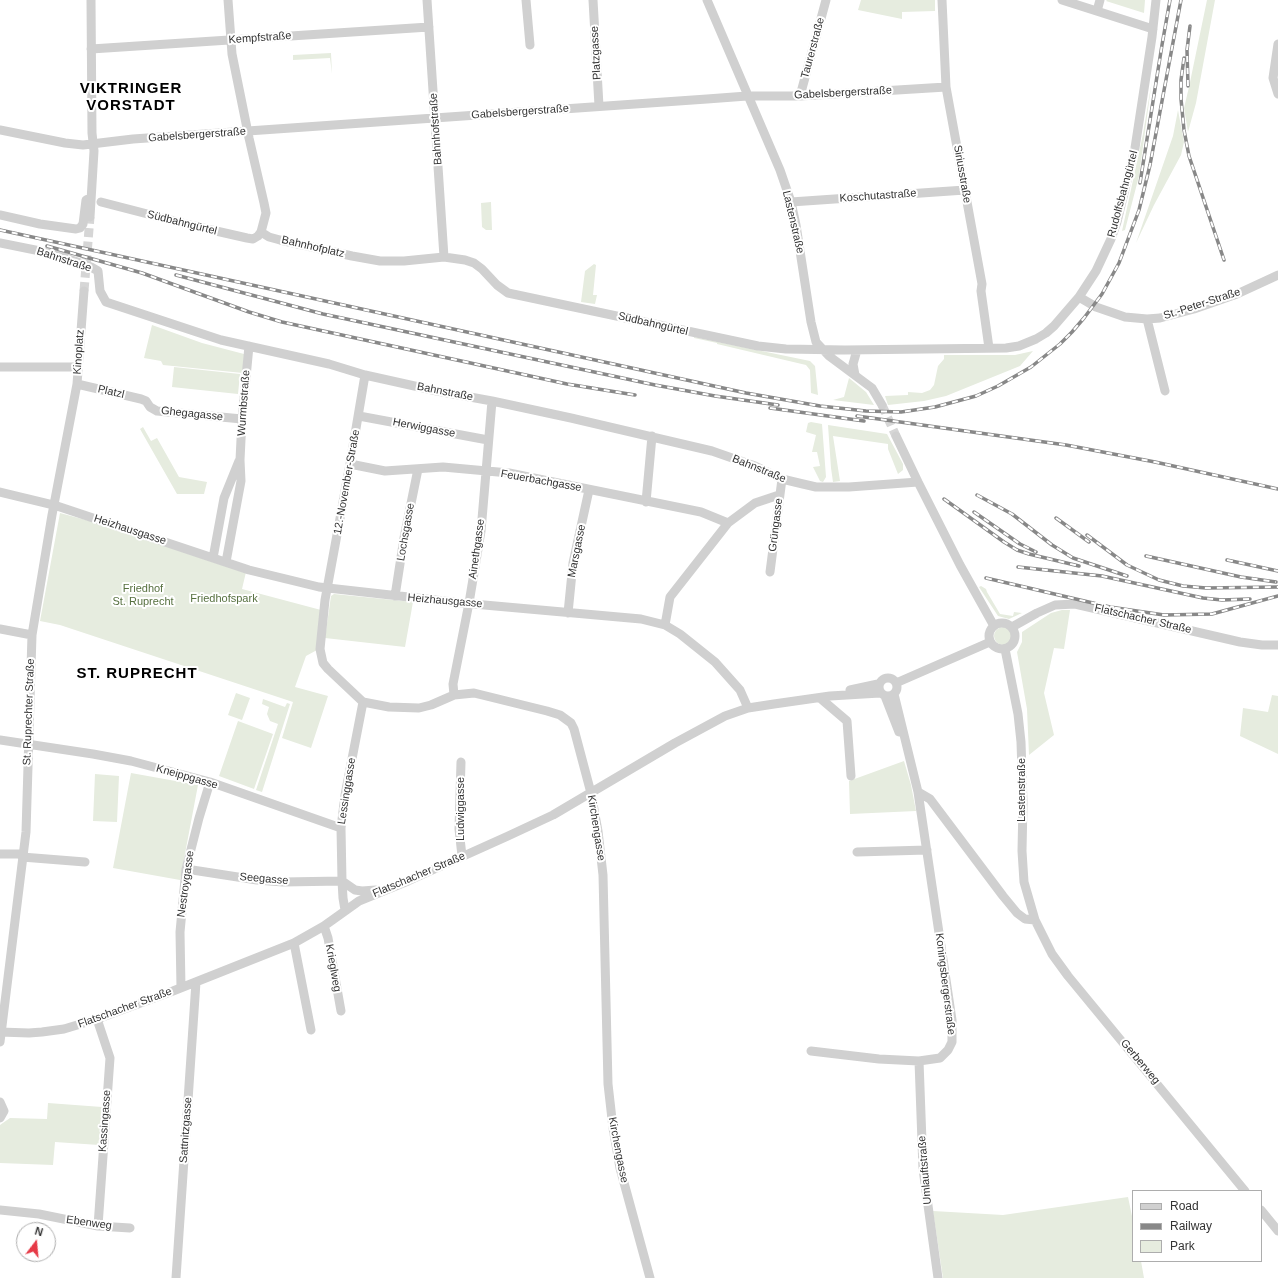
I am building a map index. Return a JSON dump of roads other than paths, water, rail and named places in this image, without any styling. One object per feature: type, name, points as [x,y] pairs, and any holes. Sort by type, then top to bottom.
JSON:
[{"type":"street","points":[[90,217],[96,201],[91,0]]},
{"type":"street","points":[[228,0],[232,54],[266,213],[261,232]]},
{"type":"street","name":"Bahnhofstraße","points":[[428,0],[444,257]]},
{"type":"street","points":[[526,0],[530,45]]},
{"type":"street","name":"Platzgasse","points":[[593,0],[599,106]]},
{"type":"street","name":"Lastenstraße","points":[[707,0],[780,170],[791,202],[814,336],[822,350],[872,388],[882,405]]},
{"type":"street","name":"Taurerstraße","points":[[800,96],[826,0]]},
{"type":"street","name":"Siriusstraße","points":[[942,0],[946,86],[982,284],[981,291],[989,348]]},
{"type":"street","points":[[1062,0],[1153,29]]},
{"type":"street","points":[[1097,11],[1100,0]]},
{"type":"street","name":"Rudolfsbahngürtel","points":[[822,350],[989,348],[1019,346],[1036,339],[1054,326],[1079,297],[1104,257],[1117,222],[1136,141],[1156,0]]},
{"type":"street","name":"Kempfstraße","points":[[91,48],[429,27]]},
{"type":"street","points":[[1278,44],[1273,78],[1278,94]]},
{"type":"street","name":"Gabelsbergerstraße","points":[[0,130],[83,144],[436,117],[747,96],[800,96],[946,86]]},
{"type":"street","name":"Koschutastraße","points":[[791,202],[965,190]]},
{"type":"street","points":[[0,215],[40,224],[76,229],[80,228],[83,224],[86,200],[96,201]]},
{"type":"street","name":"Südbahngürtel","points":[[96,201],[247,238],[253,239],[261,232]]},
{"type":"street","name":"Bahnhofplatz","points":[[261,232],[269,237],[280,240],[380,261],[444,257]]},
{"type":"street","name":"Bahnstraße","points":[[0,243],[55,254],[91,266],[98,271],[99,286],[102,296],[106,302],[209,337],[330,364],[365,375],[437,392],[492,401],[652,436],[712,451],[731,457],[782,479],[816,487],[849,487],[918,482]]},
{"type":"street","name":"Südbahngürtel","points":[[444,257],[474,263],[497,285],[508,293],[523,297],[758,346],[822,350]]},
{"type":"street","name":"St.-Peter-Straße","points":[[1079,297],[1096,307],[1125,317],[1147,319],[1160,318],[1236,294],[1278,275]]},
{"type":"street","name":"Kinoplatz","points":[[77,384],[84,290]]},
{"type":"street","points":[[1147,319],[1165,391]]},
{"type":"street","name":"Wurmbstraße","points":[[226,562],[241,481],[240,460],[242,419],[248,346]]},
{"type":"street","points":[[855,375],[853,364],[857,350]]},
{"type":"street","points":[[0,368],[78,368]]},
{"type":"street","name":"12.-November-Straße","points":[[327,589],[359,416],[365,375]]},
{"type":"street","name":"Platzl","points":[[77,384],[146,401]]},
{"type":"street","name":"St. Ruprechter Straße","points":[[0,1042],[0,1032],[26,832],[32,635],[54,505],[77,384]]},
{"type":"street","name":"Ghegagasse","points":[[146,401],[150,407],[157,411],[242,419]]},
{"type":"street","name":"Ainethgasse","points":[[454,695],[453,684],[481,531],[492,401]]},
{"type":"street","name":"Herwiggasse","points":[[359,416],[488,440]]},
{"type":"street","points":[[646,502],[652,436]]},
{"type":"street","points":[[896,436],[963,571],[994,626]]},
{"type":"street","name":"Wurmbstraße","points":[[213,558],[224,498],[240,460]]},
{"type":"street","name":"Feuerbachgasse","points":[[350,464],[385,471],[444,467],[509,473],[701,512],[728,523]]},
{"type":"street","name":"Lochsgasse","points":[[396,596],[404,538],[418,469]]},
{"type":"street","name":"Grüngasse","points":[[770,572],[782,479]]},
{"type":"street","name":"Marsgasse","points":[[568,613],[573,563],[590,490]]},
{"type":"street","name":"Heizhausgasse","points":[[0,492],[54,505],[213,558],[289,581],[327,589],[641,619],[665,625],[680,634],[715,662],[740,690],[748,708]]},
{"type":"street","points":[[665,625],[670,597],[728,523],[755,503],[780,495]]},
{"type":"street","points":[[327,589],[320,649],[323,662],[328,669],[363,702]]},
{"type":"street","name":"Flatschacher Straße","points":[[1012,627],[1055,605],[1075,604],[1240,642],[1262,645],[1278,645]]},
{"type":"street","points":[[1000,623],[1007,624],[1012,627],[1015,633],[1015,641],[1011,647],[1000,649],[994,647],[990,642],[990,630],[1000,623]]},
{"type":"street","points":[[0,629],[32,635]]},
{"type":"street","points":[[885,692],[897,689],[896,683],[990,642]]},
{"type":"street","name":"Lastenstraße","points":[[1005,649],[1018,714],[1021,742],[1023,796],[1022,851],[1024,882],[1035,920],[1040,930]]},
{"type":"street","name":"Flatschacher Straße","points":[[0,1032],[29,1033],[64,1029],[97,1019],[181,988],[294,943],[324,926],[359,900],[408,881],[527,828],[718,719],[748,708],[820,698],[836,693],[885,692],[884,678],[890,678],[896,683]]},
{"type":"street","name":"Koningsbergerstraße","points":[[812,1051],[879,1059],[919,1061],[940,1058],[948,1050],[952,1042],[953,1033],[918,792],[904,739],[904,731],[885,692]]},
{"type":"street","name":"Kirchengasse","points":[[363,702],[389,708],[419,708],[432,705],[454,695],[474,693],[482,694],[546,711],[566,719],[574,729],[598,831],[603,875],[608,1084],[612,1128],[620,1168],[650,1278]]},
{"type":"street","points":[[820,698],[847,721],[851,776]]},
{"type":"street","name":"Lessinggasse","points":[[346,910],[343,898],[341,828],[345,795],[363,702]]},
{"type":"street","name":"Kneippgasse","points":[[0,740],[131,761],[210,782],[341,828]]},
{"type":"street","name":"Ludwiggasse","points":[[461,762],[459,829],[462,856]]},
{"type":"street","name":"Nestroygasse","points":[[181,988],[180,932],[186,869],[210,782]]},
{"type":"street","points":[[918,792],[930,799],[1017,913],[1026,919],[1035,920]]},
{"type":"street","points":[[857,852],[927,850]]},
{"type":"street","points":[[0,854],[85,862]]},
{"type":"street","name":"Seegasse","points":[[186,869],[257,880],[283,882],[342,881]]},
{"type":"street","points":[[342,881],[355,890],[384,890]]},
{"type":"street","name":"Krieglweg","points":[[324,926],[328,938],[341,1011]]},
{"type":"street","name":"Gerberweg","points":[[1040,930],[1052,954],[1068,976],[1244,1190]]},
{"type":"street","points":[[294,943],[311,1030]]},
{"type":"street","name":"Sattnitzgasse","points":[[176,1278],[196,982]]},
{"type":"street","name":"Kassingasse","points":[[97,1019],[110,1058],[98,1226]]},
{"type":"street","name":"Umlauftstraße","points":[[919,1061],[923,1169],[938,1278]]},
{"type":"street","points":[[0,1102],[4,1111],[0,1118]]},
{"type":"street","name":"Ebenweg","points":[[0,1210],[39,1214],[98,1226],[130,1228]]},
{"type":"street","points":[[1262,1211],[1276,1225]]},
{"type":"tunnel","points":[[84,291],[90,217]]},
{"type":"tunnel","points":[[882,405],[896,436]]},
{"type":"railway","points":[[1140,183],[1170,0]]},
{"type":"railway","points":[[0,230],[746,393],[820,406],[866,411],[901,412],[935,407],[976,396],[998,386],[1031,367],[1060,344],[1072,332],[1102,294],[1119,263],[1139,210],[1150,165],[1181,0]]},
{"type":"railway","points":[[1188,86],[1187,50],[1190,26]]},
{"type":"railway","points":[[1184,58],[1181,80],[1181,99],[1184,130],[1189,156],[1224,260]]},
{"type":"railway","points":[[47,246],[142,273],[249,312],[282,322],[567,384],[635,395]]},
{"type":"railway","points":[[176,275],[323,314],[655,385],[715,396],[778,405]]},
{"type":"railway","points":[[770,408],[864,421]]},
{"type":"railway","points":[[857,416],[1066,445],[1155,462],[1278,489]]},
{"type":"railway","points":[[977,495],[1012,514],[1052,545],[1073,558],[1127,576]]},
{"type":"railway","points":[[944,499],[1017,550],[1079,566]]},
{"type":"railway","points":[[974,512],[1020,544],[1036,552]]},
{"type":"railway","points":[[1056,518],[1089,542]]},
{"type":"railway","points":[[1087,535],[1127,565],[1159,580],[1183,586],[1206,588],[1278,587]]},
{"type":"railway","points":[[1146,556],[1241,577],[1276,582]]},
{"type":"railway","points":[[1227,560],[1278,571]]},
{"type":"railway","points":[[1018,567],[1102,576],[1203,598],[1222,600],[1250,599]]},
{"type":"railway","points":[[986,578],[1110,607],[1164,615],[1212,614],[1278,596]]},
{"type":"district","name":"VIKTRINGER VORSTADT","points":[[131,98]]},
{"type":"district","name":"ST. RUPRECHT","points":[[137,674]]},
{"type":"park label","name":"Friedhof St. Ruprecht","points":[[143,595]]},
{"type":"park label","name":"Friedhofspark","points":[[224,599]]}]
